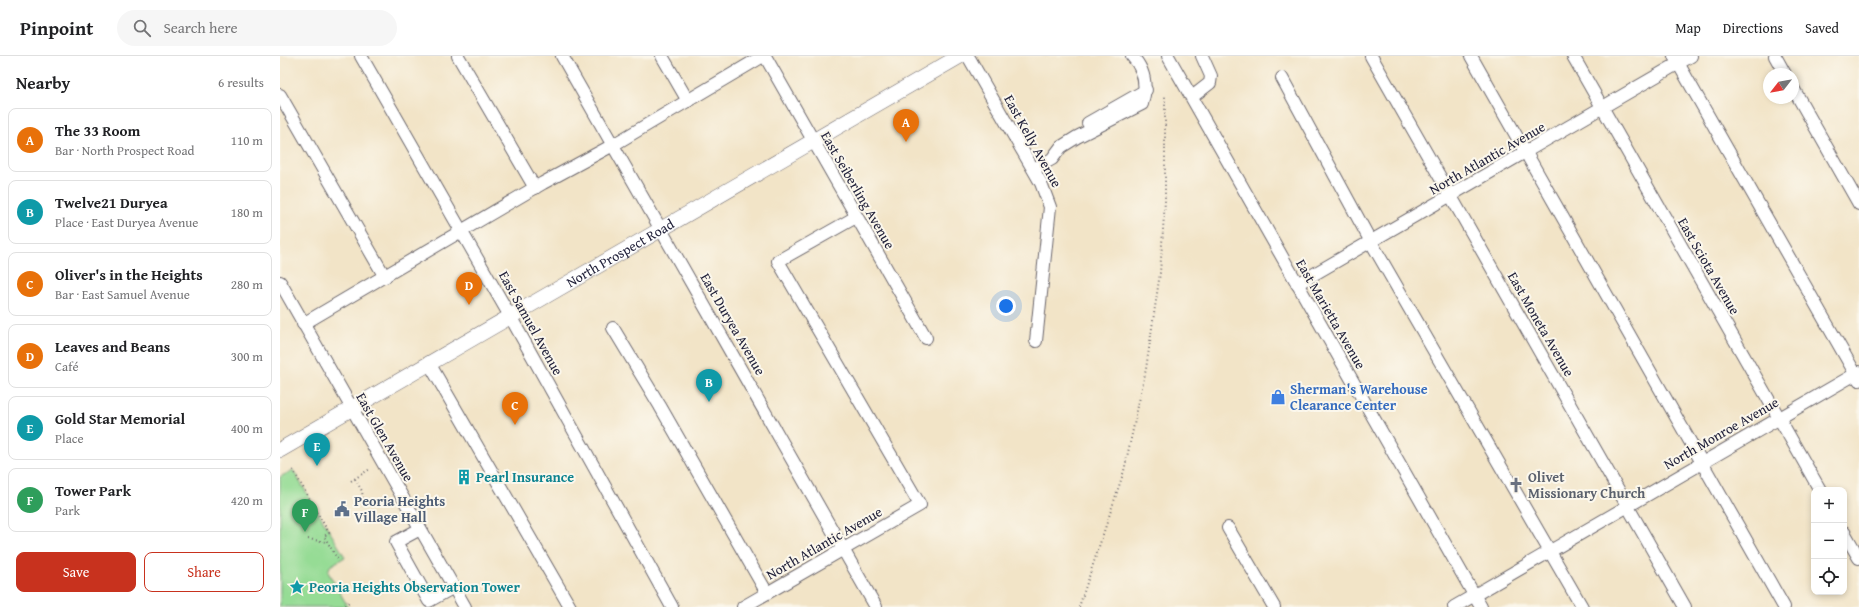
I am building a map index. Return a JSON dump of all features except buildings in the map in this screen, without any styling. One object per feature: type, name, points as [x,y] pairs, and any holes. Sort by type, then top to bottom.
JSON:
[{"type":"main road","name":"North Prospect Road","points":[[280,450],[960,56]]},
{"type":"street","name":"East Samuel Avenue","points":[[360,56],[510,316],[672,607]]},
{"type":"street","points":[[458,56],[535,188]]},
{"type":"street","name":"East Duryea Avenue","points":[[562,56],[876,607]]},
{"type":"street","points":[[662,56],[688,101]]},
{"type":"street","points":[[303,324],[764,56]]},
{"type":"street","name":"East Seiberling Avenue","points":[[764,56],[926,338]]},
{"type":"street","name":"East Kelly Avenue","points":[[968,56],[1034,169],[1049,201],[1050,218],[1036,341]]},
{"type":"street","points":[[1034,169],[1052,159],[1061,146],[1142,104],[1146,90],[1144,75],[1132,56]]},
{"type":"street","name":"East Marietta Avenue","points":[[1168,56],[1481,607]]},
{"type":"street","points":[[1192,97],[1210,83],[1211,76],[1202,56]]},
{"type":"street","name":"East Moneta Avenue","points":[[1371,56],[1685,607]]},
{"type":"street","points":[[1471,56],[1784,607]]},
{"type":"street","name":"East Sciota Avenue","points":[[1572,56],[1818,487]]},
{"type":"street","name":"North Atlantic Avenue","points":[[1297,284],[1526,153],[1602,108],[1676,60],[1691,56]]},
{"type":"street","points":[[1775,56],[1782,68]]},
{"type":"street","points":[[1676,60],[1858,375]]},
{"type":"street","points":[[1282,78],[1371,242],[1582,607]]},
{"type":"street","points":[[280,95],[385,277]]},
{"type":"street","points":[[1799,99],[1859,204]]},
{"type":"street","name":"North Atlantic Avenue","points":[[743,607],[920,505],[778,261],[856,217]]},
{"type":"street","name":"East Glen Avenue","points":[[280,282],[465,607]]},
{"type":"street","points":[[613,328],[660,406],[767,593]]},
{"type":"street","points":[[429,363],[570,607]]},
{"type":"street","name":"North Monroe Avenue","points":[[1454,607],[1778,417],[1858,375]]},
{"type":"street","points":[[1228,528],[1274,607]]},
{"type":"street","points":[[420,529],[396,542],[429,601],[454,587]]},
{"type":"street","points":[[1847,537],[1859,558]]},
{"type":"path","points":[[1079,607],[1124,471],[1146,369],[1161,258],[1165,201],[1165,94]]},
{"type":"path","points":[[350,481],[370,469]]},
{"type":"path","points":[[293,470],[329,533],[324,536],[338,560]]},
{"type":"path","points":[[354,478],[362,491],[364,509]]},
{"type":"path","points":[[308,540],[327,542]]},
{"type":"path","points":[[342,607],[351,601]]},
{"type":"green space","points":[[293,470],[345,557],[330,566],[328,572],[348,607],[280,607],[280,477]]},
{"type":"place","name":"The 33 Room","points":[[906,142]]},
{"type":"place","name":"Leaves and Beans","points":[[469,305]]},
{"type":"place","name":"Sherman's Warehouse Clearance Center","points":[[1278,397]]},
{"type":"place","name":"Twelve21 Duryea","points":[[709,402]]},
{"type":"place","name":"Oliver's in the Heights","points":[[515,425]]},
{"type":"place","name":"Gold Star Memorial","points":[[317,466]]},
{"type":"place","name":"Pearl Insurance","points":[[464,477]]},
{"type":"place","name":"Olivet Missionary Church","points":[[1516,485]]},
{"type":"place","name":"Peoria Heights Village Hall","points":[[342,509]]},
{"type":"place","name":"Tower Park","points":[[305,532]]},
{"type":"place","name":"Peoria Heights Observation Tower","points":[[297,587]]}]
